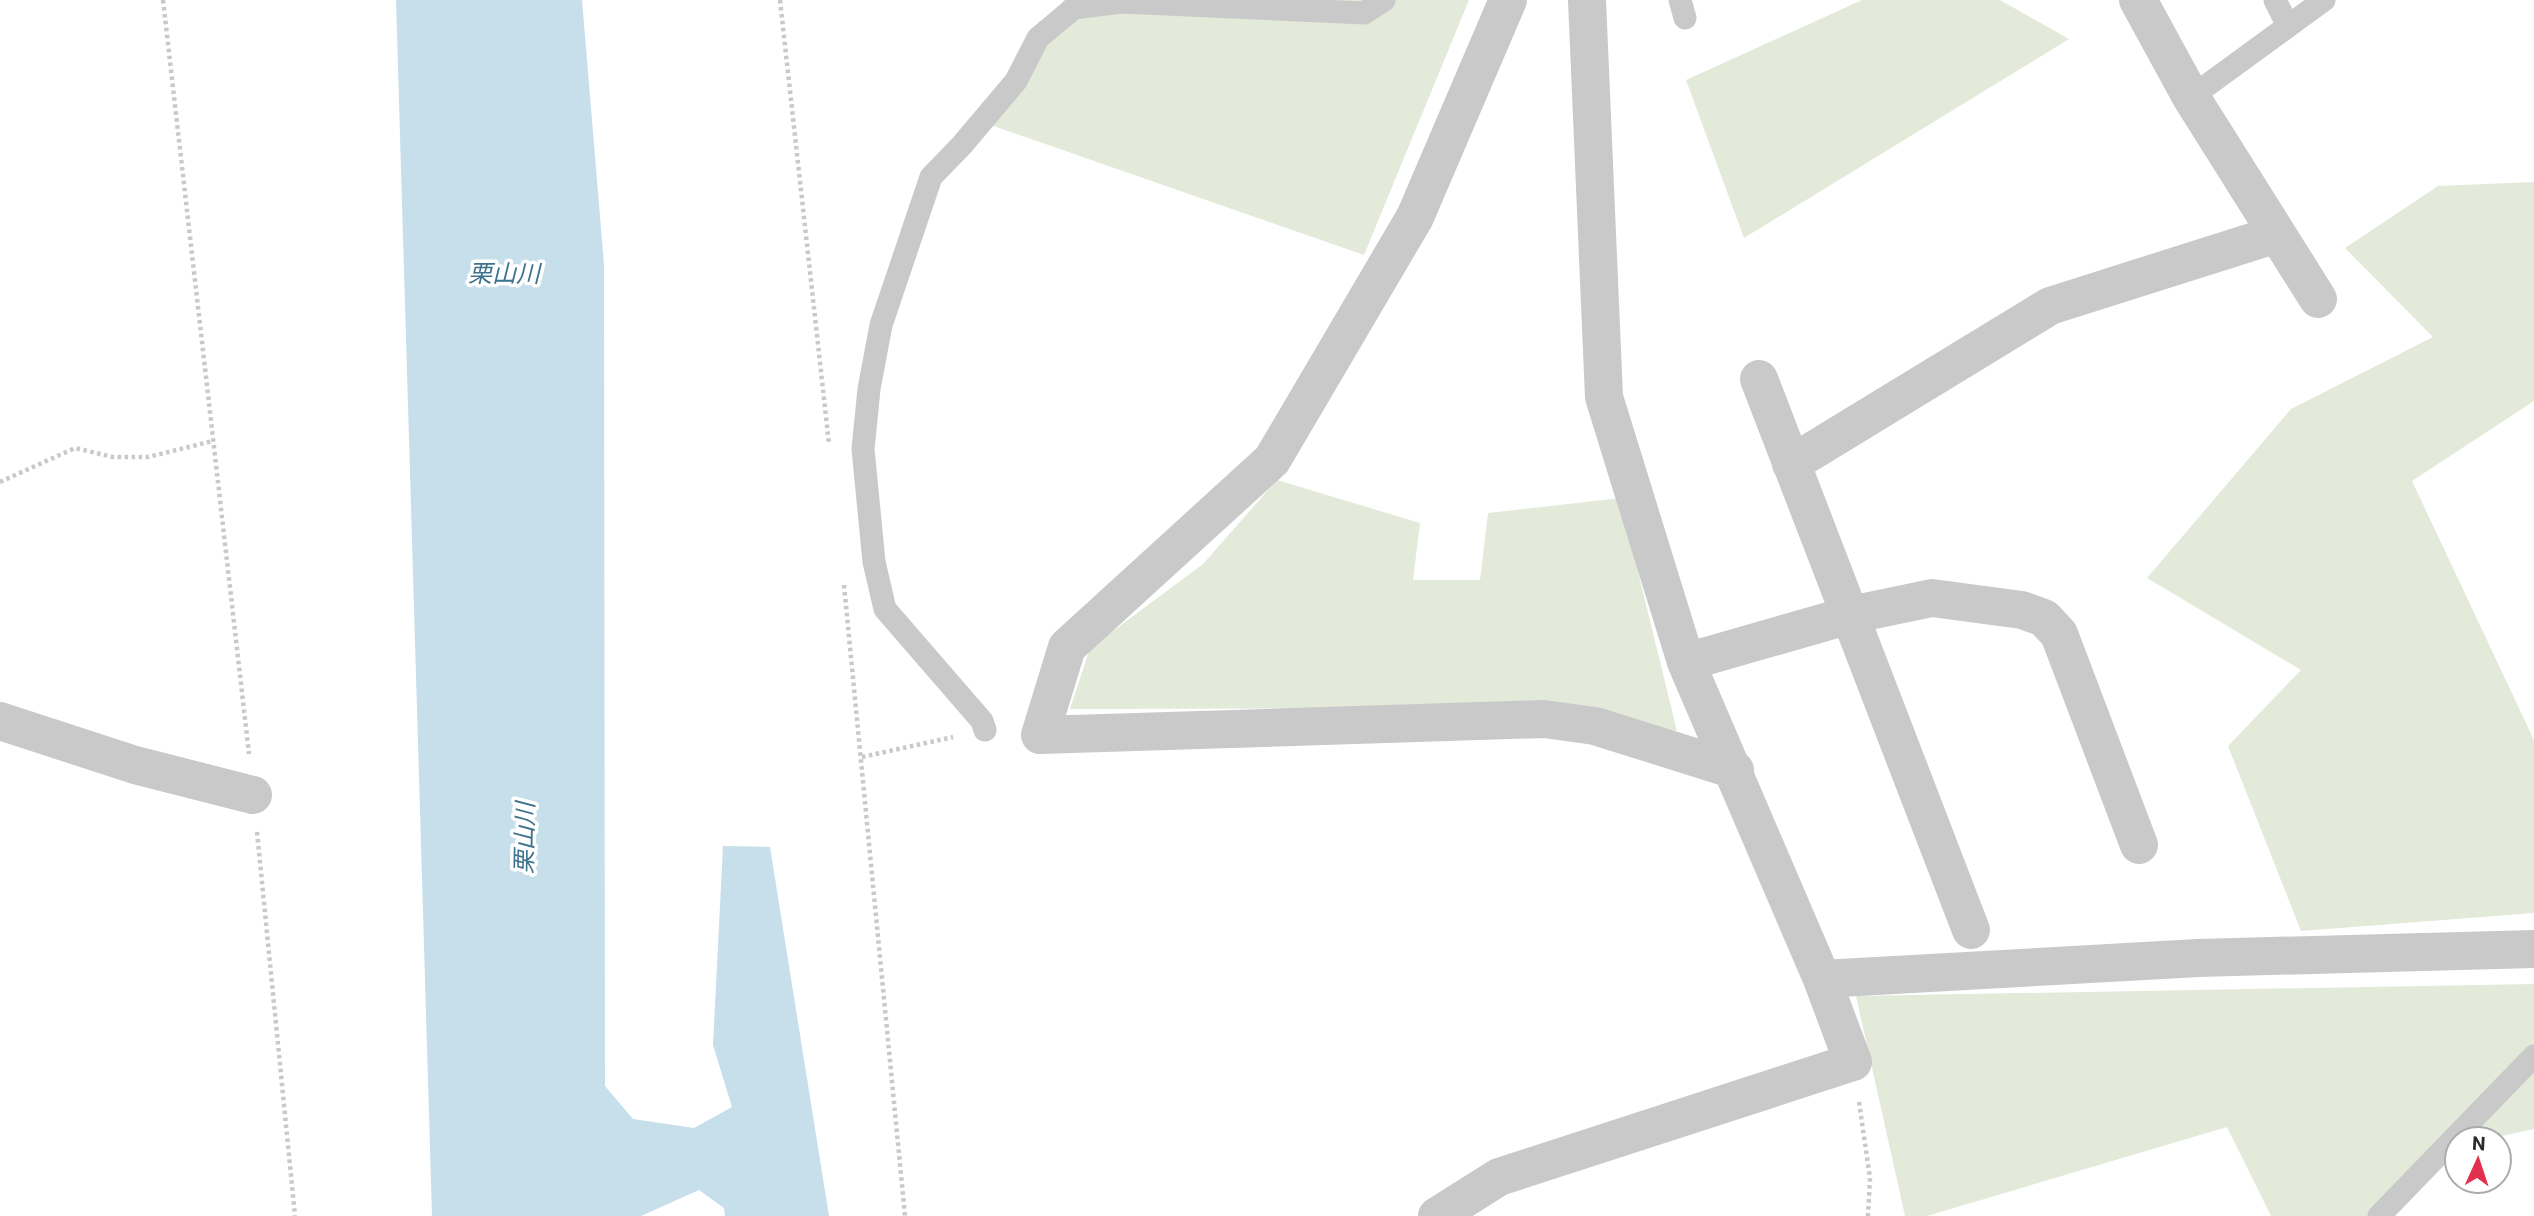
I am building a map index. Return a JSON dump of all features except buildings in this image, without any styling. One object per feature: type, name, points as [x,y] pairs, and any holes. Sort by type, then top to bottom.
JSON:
[{"type":"street","points":[[1508,0],[1415,217],[1272,460],[1067,647],[1040,735],[1544,719],[1595,726],[1735,770]]},
{"type":"street","points":[[1437,1216],[1499,1177],[1853,1062],[1822,979],[1735,770],[1686,662],[1604,397],[1587,0]]},
{"type":"street","points":[[2138,0],[2191,97],[2318,299]]},
{"type":"street","points":[[1791,464],[2050,306],[2277,234]]},
{"type":"street","points":[[1759,379],[1971,930]]},
{"type":"street","points":[[1686,662],[1850,615],[1933,598],[2022,610],[2044,618],[2059,634],[2139,845]]},
{"type":"street","points":[[0,721],[135,765],[253,795]]},
{"type":"street","points":[[1822,979],[2198,958],[2534,949]]},
{"type":"lane","points":[[985,730],[982,721],[885,610],[874,562],[863,449],[869,389],[881,325],[931,177],[1016,81],[1038,38],[1074,8],[1121,2],[1364,13],[1384,0]]},
{"type":"lane","points":[[2275,0],[2288,26]]},
{"type":"lane","points":[[2191,97],[2324,0]]},
{"type":"lane","points":[[2379,1216],[2534,1056]]},
{"type":"path","points":[[163,0],[253,795],[295,1216]]},
{"type":"path","points":[[780,0],[830,456]]},
{"type":"path","points":[[0,482],[75,448],[113,457],[148,457],[214,441]]},
{"type":"path","points":[[843,579],[905,1216]]},
{"type":"path","points":[[862,757],[985,730]]},
{"type":"path","points":[[1853,1062],[1870,1178],[1868,1216]]},
{"type":"green space","points":[[1064,0],[1469,0],[1364,255],[985,123]]},
{"type":"green space","points":[[1862,0],[2000,0],[2069,39],[1744,238],[1686,80]]},
{"type":"green space","points":[[2534,182],[2534,401],[2412,481],[2534,740],[2534,913],[2301,931],[2228,746],[2301,670],[2147,578],[2291,409],[2433,337],[2345,248],[2438,186]]},
{"type":"green space","points":[[1277,480],[1420,523],[1413,580],[1480,580],[1488,513],[1620,498],[1677,731],[1520,708],[1070,709],[1090,648],[1203,564]]},
{"type":"green space","points":[[2534,984],[2534,1129],[2513,1134],[2513,1125],[2443,1125],[2443,1152],[2371,1216],[2271,1216],[2227,1127],[1927,1216],[1905,1216],[1856,996]]},
{"type":"water","name":"栗山川","points":[[396,0],[582,0],[604,265],[605,1086],[633,1119],[694,1128],[732,1107],[713,1045],[723,846],[770,847],[829,1216],[725,1216],[724,1208],[699,1190],[641,1216],[432,1216]]}]
